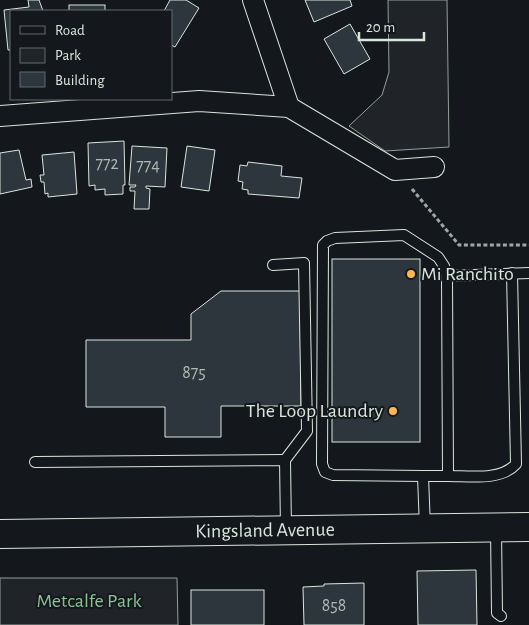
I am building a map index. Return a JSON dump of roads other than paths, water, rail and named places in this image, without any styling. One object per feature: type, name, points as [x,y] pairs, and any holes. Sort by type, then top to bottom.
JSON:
[{"type":"street","points":[[253,0],[288,106]]},
{"type":"street","points":[[0,116],[199,101],[288,106],[395,170],[434,167]]},
{"type":"street","points":[[431,529],[504,516],[529,507]]},
{"type":"street","name":"Kingsland Avenue","points":[[0,534],[529,527]]},
{"type":"lane","points":[[448,476],[447,276],[438,258],[404,235],[334,238],[323,245],[322,464],[325,472],[333,475],[448,476],[500,475],[509,472],[516,464],[512,273]]},
{"type":"lane","points":[[273,265],[304,263],[307,431],[285,460],[286,530]]},
{"type":"lane","points":[[447,276],[529,273]]},
{"type":"lane","points":[[35,462],[285,460]]},
{"type":"lane","points":[[423,476],[431,529]]},
{"type":"lane","points":[[496,528],[497,613],[501,616]]},
{"type":"place","name":"Mi Ranchito","points":[[411,274]]},
{"type":"place","name":"The Loop Laundry","points":[[393,411]]},
{"type":"park label","name":"Metcalfe Park","points":[[89,601]]}]
